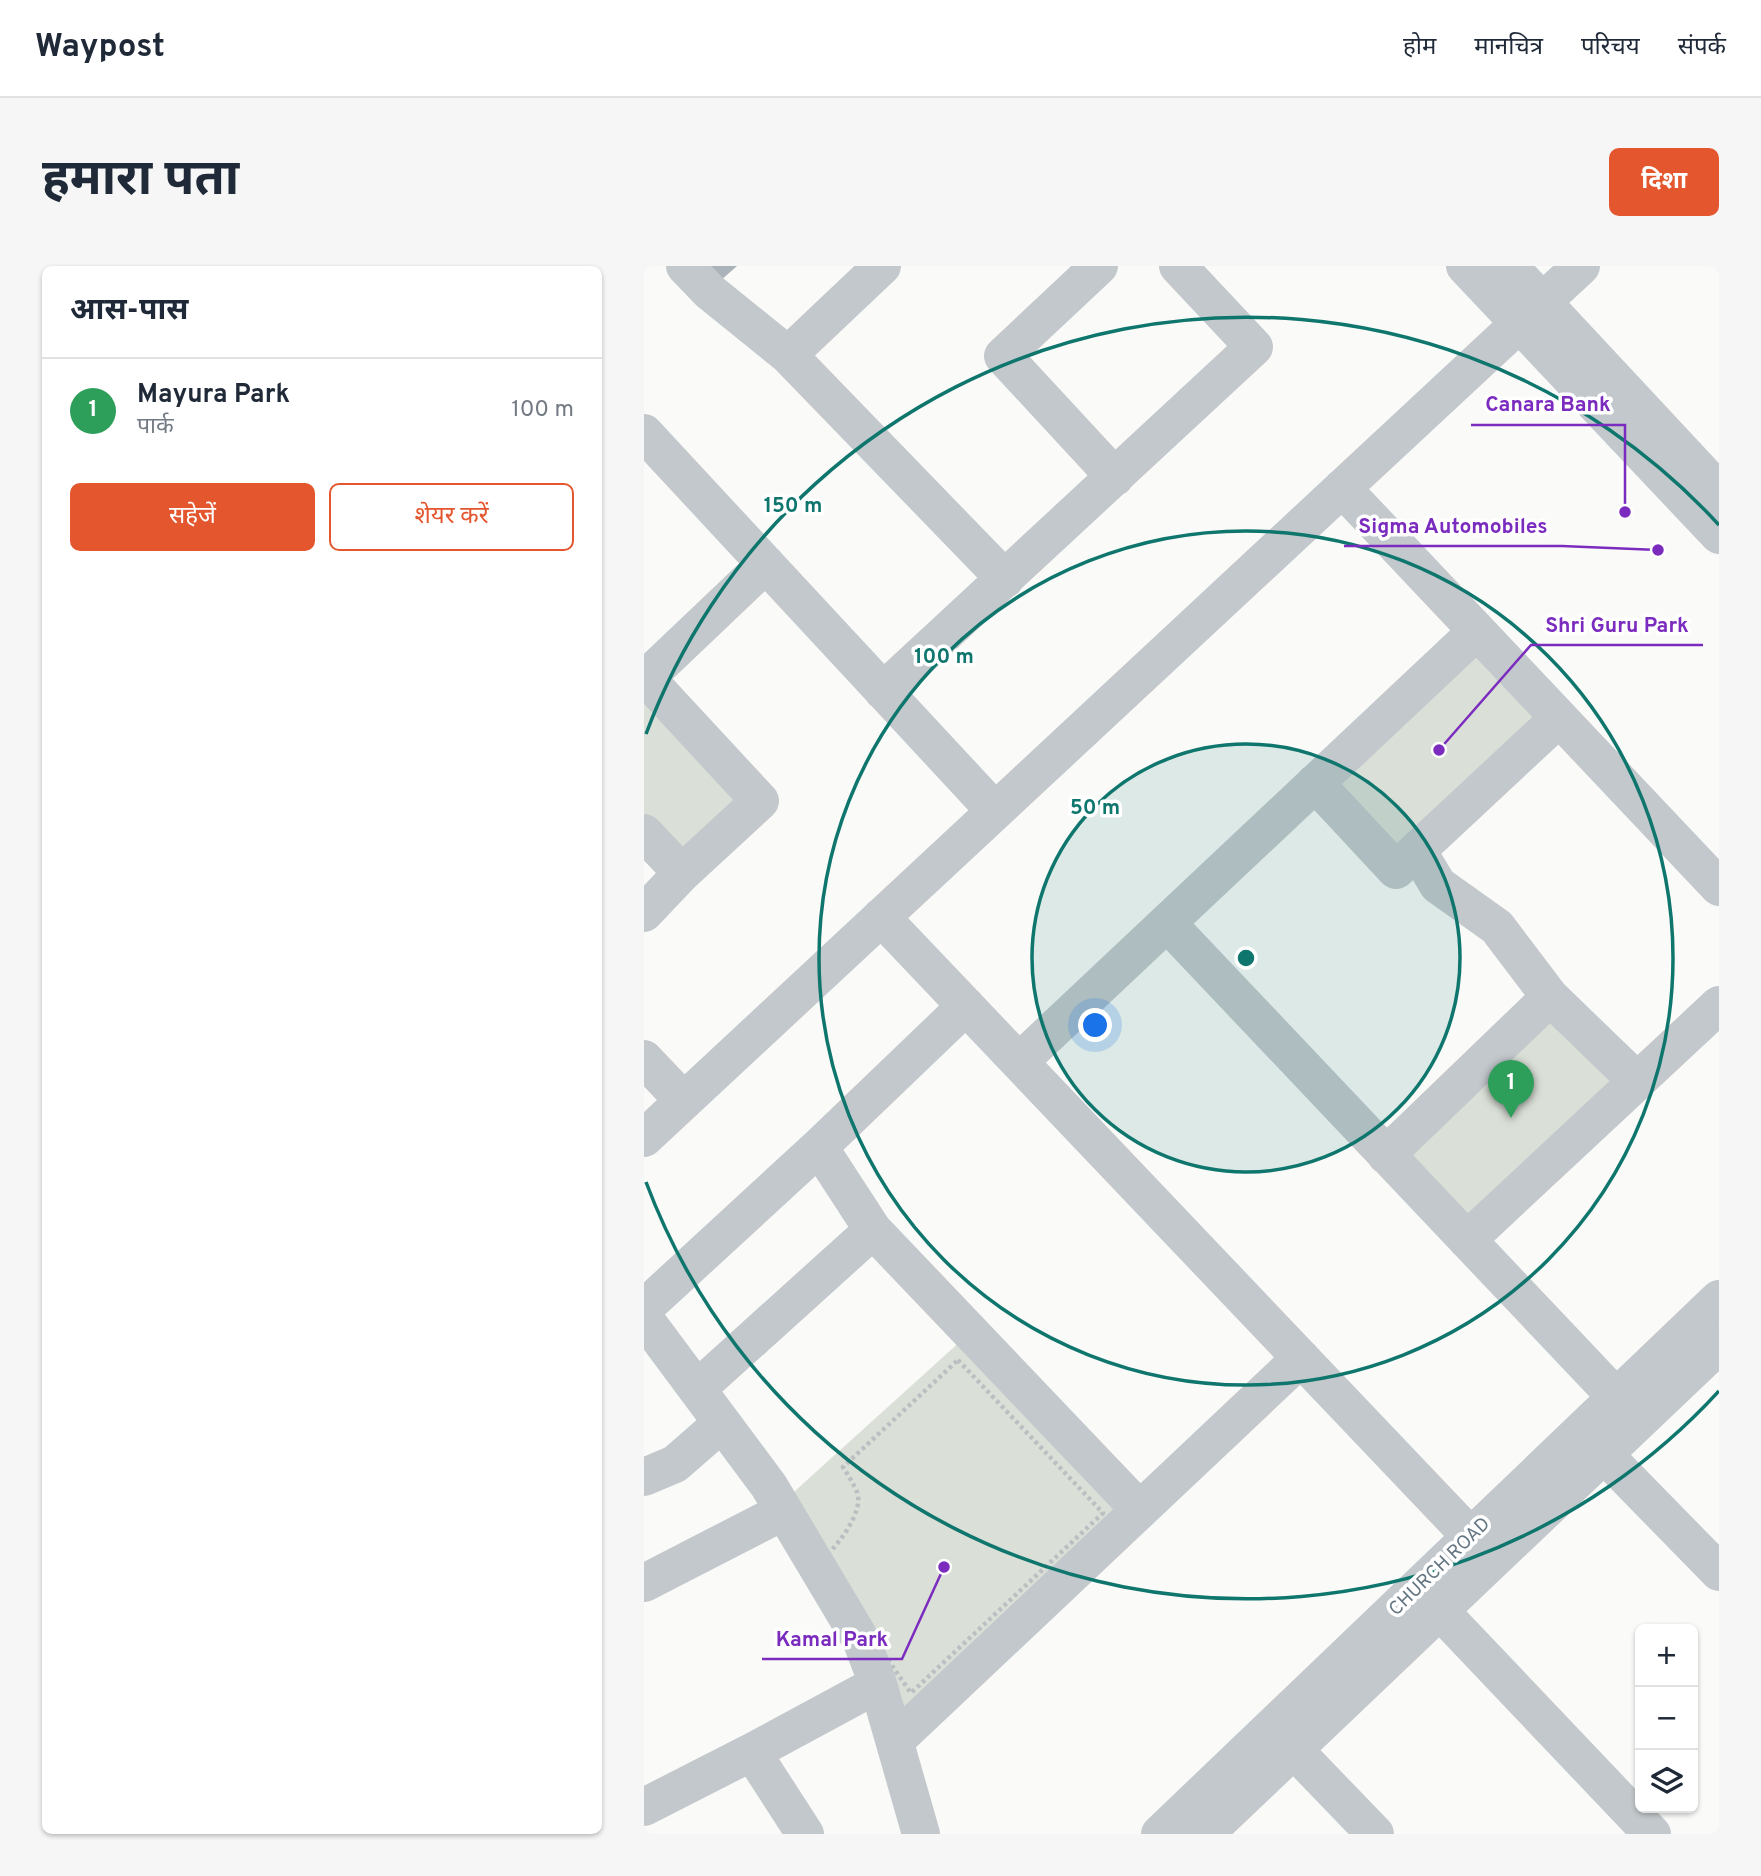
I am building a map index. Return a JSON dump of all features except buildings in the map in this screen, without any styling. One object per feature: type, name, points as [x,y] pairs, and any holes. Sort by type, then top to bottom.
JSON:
[{"type":"street","points":[[685,266],[710,292],[788,355],[1005,579]]},
{"type":"street","points":[[788,355],[881,266]]},
{"type":"street","points":[[1099,266],[1003,356],[1115,477]]},
{"type":"street","points":[[883,691],[1254,347],[1178,266]]},
{"type":"street","points":[[1465,266],[1531,313],[1719,491]]},
{"type":"street","points":[[1509,266],[1531,313],[1719,534]]},
{"type":"street","points":[[644,1138],[1581,266]]},
{"type":"street","points":[[644,433],[995,811]]},
{"type":"street","points":[[1342,488],[1719,887]]},
{"type":"street","points":[[644,913],[682,873],[760,801],[645,679],[766,564]]},
{"type":"street","points":[[1019,1062],[1477,631]]},
{"type":"street","points":[[1315,783],[1396,870],[1559,718]]},
{"type":"street","points":[[644,833],[682,873]]},
{"type":"street","points":[[1417,850],[1438,885],[1497,927],[1550,997],[1637,1082]]},
{"type":"street","points":[[881,917],[1482,1549]]},
{"type":"street","points":[[1167,923],[1628,1410]]},
{"type":"street","points":[[1387,1155],[1550,997]]},
{"type":"street","points":[[1467,1240],[1719,1005]]},
{"type":"street","points":[[644,1308],[819,1147],[966,1006]]},
{"type":"street","points":[[644,1059],[684,1101]]},
{"type":"street","points":[[819,1147],[873,1230],[1121,1511]]},
{"type":"street","points":[[697,1389],[873,1230]]},
{"type":"street","name":"CHURCH ROAD","points":[[1160,1834],[1429,1600],[1628,1410],[1719,1299]]},
{"type":"street","points":[[644,1318],[769,1486],[862,1642],[878,1684],[921,1834]]},
{"type":"street","name":"CHURCH ROAD","points":[[1628,1410],[1719,1345]]},
{"type":"street","points":[[895,1741],[1121,1511],[1301,1358]]},
{"type":"street","points":[[644,1477],[675,1464],[722,1423]]},
{"type":"street","points":[[1593,1443],[1719,1572]]},
{"type":"street","points":[[644,1583],[784,1511]]},
{"type":"street","points":[[1429,1600],[1652,1834]]},
{"type":"street","name":"CHURCH ROAD","points":[[1205,1834],[1294,1750],[1429,1600]]},
{"type":"street","points":[[644,1807],[878,1684]]},
{"type":"street","points":[[1294,1750],[1375,1834]]},
{"type":"street","points":[[752,1752],[805,1834]]},
{"type":"path","points":[[958,1360],[1121,1511],[911,1693],[867,1630],[827,1555],[841,1541],[854,1517],[858,1494],[843,1467],[958,1360]]},
{"type":"shaded area","points":[[1482,652],[1541,715],[1397,849],[1337,785]]},
{"type":"shaded area","points":[[644,697],[745,801],[681,861],[644,821]]},
{"type":"shaded area","points":[[1550,1019],[1612,1083],[1471,1218],[1409,1153]]},
{"type":"shaded area","points":[[963,1339],[1122,1512],[904,1720],[785,1500]]},
{"type":"place","name":"Canara Bank","points":[[1625,512]]},
{"type":"place","name":"Sigma Automobiles","points":[[1658,550]]},
{"type":"place","name":"Shri Guru Park","points":[[1439,750]]},
{"type":"place","name":"Mayura Park","points":[[1511,1118]]},
{"type":"place","name":"Kamal Park","points":[[944,1567]]}]
